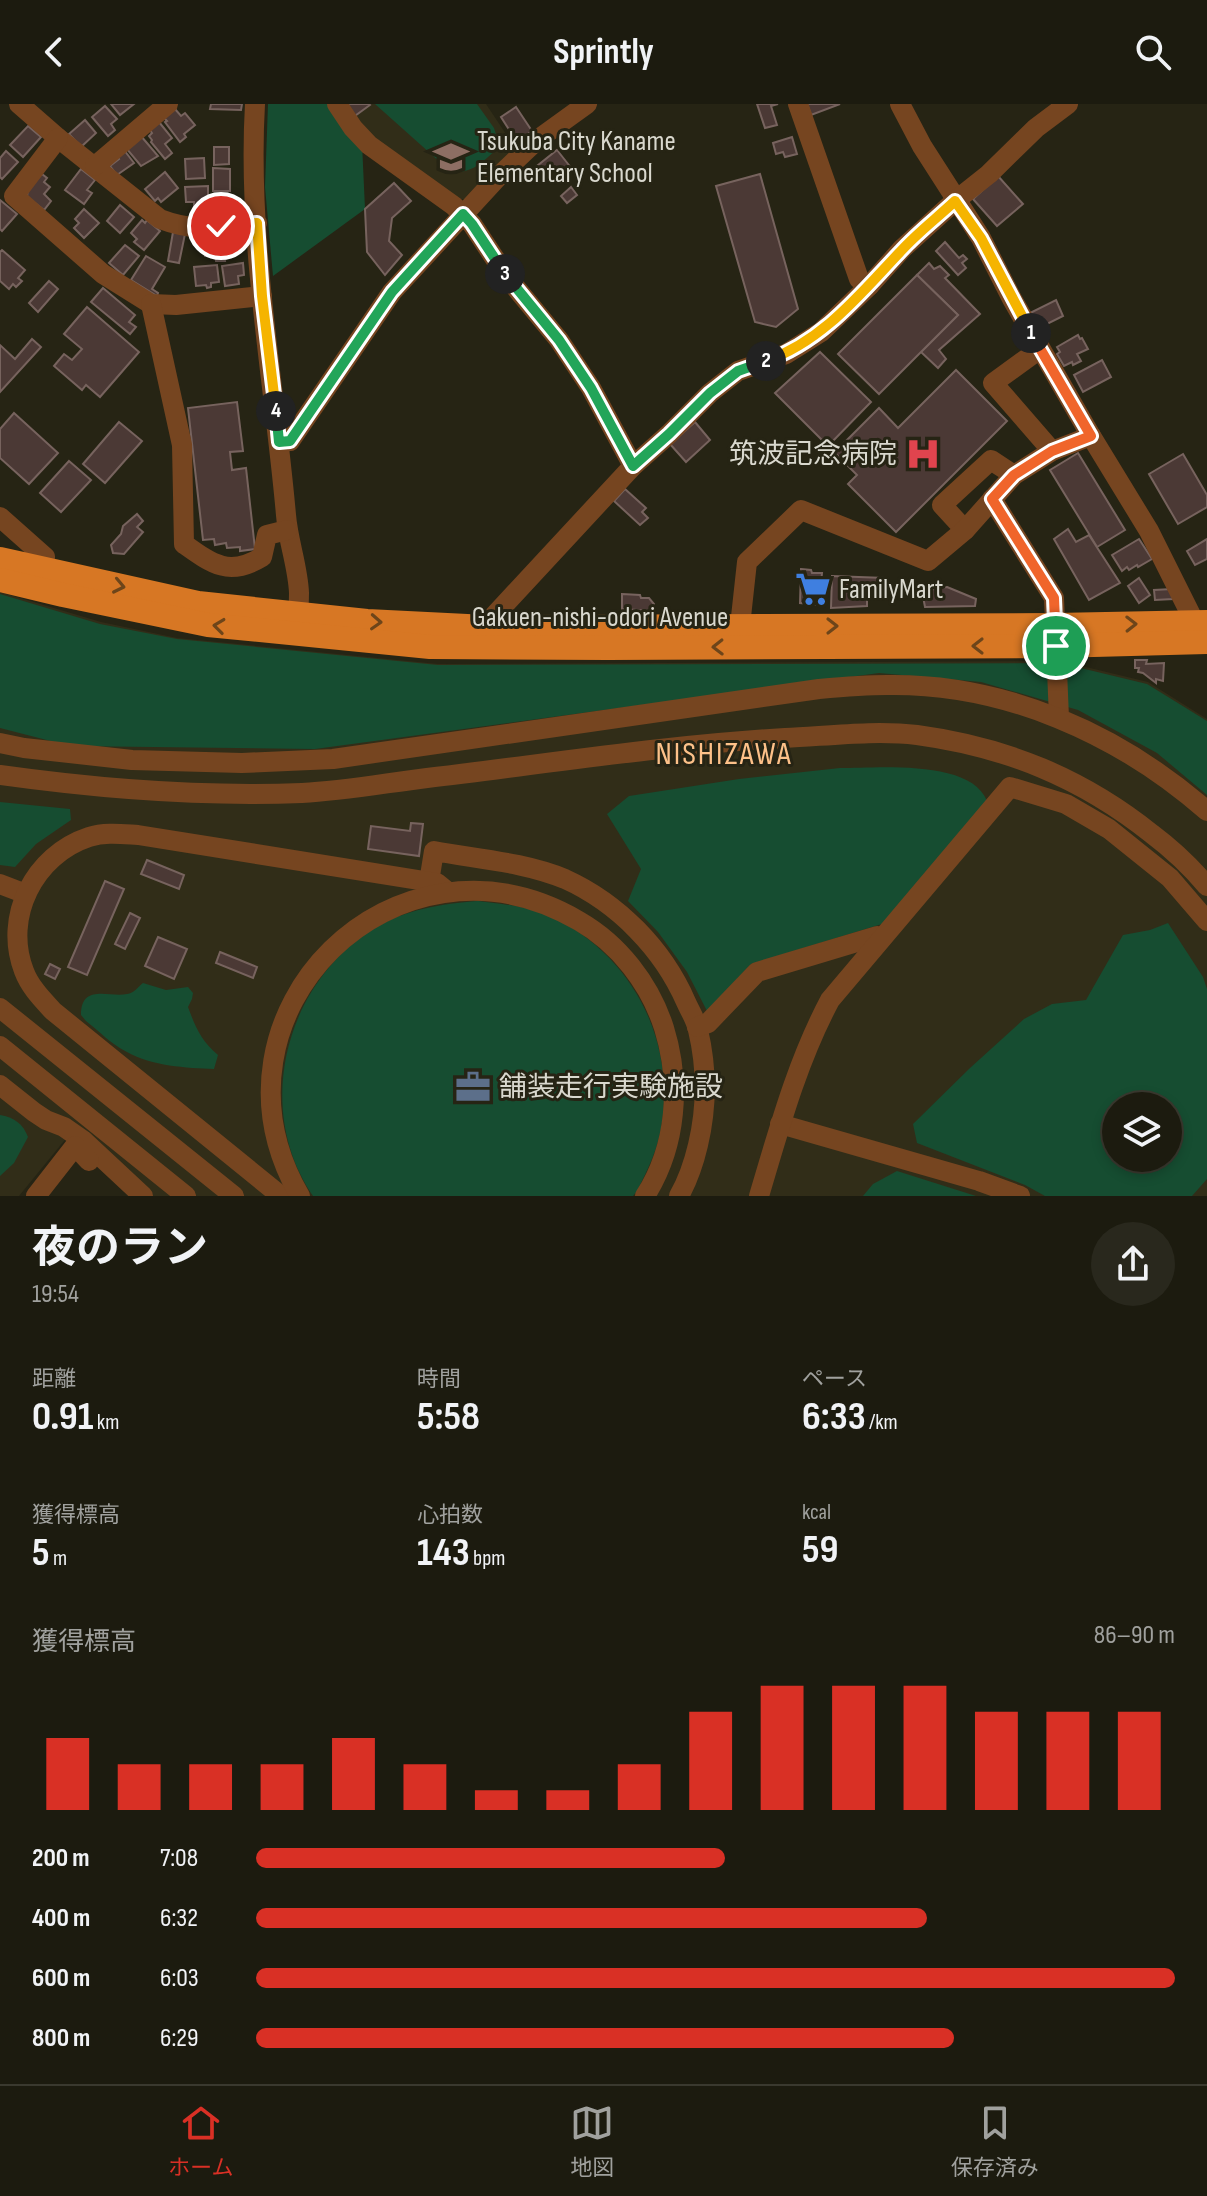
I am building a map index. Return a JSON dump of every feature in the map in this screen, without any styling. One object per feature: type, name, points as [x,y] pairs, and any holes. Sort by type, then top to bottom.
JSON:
[{"type":"highway","name":"Gakuen-nishi-odori Avenue","points":[[0,559],[297,625],[430,647],[623,648],[1203,632]]},
{"type":"highway","name":"Gakuen-nishi-odori Avenue","points":[[0,580],[208,625],[367,621],[487,627],[740,626],[1055,636]]},
{"type":"street","points":[[19,104],[160,219],[198,229],[257,223]]},
{"type":"street","points":[[95,166],[168,104]]},
{"type":"street","points":[[255,104],[253,138],[262,296],[287,530],[299,591],[297,625]]},
{"type":"street","points":[[337,104],[369,145],[454,206],[472,224],[507,277],[559,340],[591,388],[633,466]]},
{"type":"street","points":[[279,442],[290,441],[392,292],[494,175],[587,104]]},
{"type":"street","points":[[798,104],[859,279],[869,286]]},
{"type":"street","points":[[900,104],[955,201],[981,238],[1040,349],[1149,531],[1203,632]]},
{"type":"street","points":[[487,627],[491,619],[633,466],[710,393],[738,371],[786,354],[821,332],[902,249],[989,174],[1036,128],[1068,104]]},
{"type":"street","points":[[58,138],[14,196],[103,274],[151,304],[176,305],[262,296]]},
{"type":"street","points":[[151,304],[182,445],[184,544],[215,566],[247,566],[262,557],[267,535],[287,530]]},
{"type":"street","points":[[1040,349],[993,383],[1052,451]]},
{"type":"street","points":[[740,626],[747,562],[801,510],[928,561],[965,530],[1014,475],[1052,451],[1091,436]]},
{"type":"street","points":[[965,530],[942,505],[991,460],[1014,475]]},
{"type":"street","points":[[992,499],[1054,598],[1059,718]]},
{"type":"street","points":[[0,517],[45,557],[43,570]]},
{"type":"street","points":[[0,743],[132,760],[242,763],[333,759],[805,691],[888,685],[931,687],[1026,705],[1059,718],[1107,740],[1146,764],[1207,811]]},
{"type":"street","points":[[0,775],[175,793],[304,793],[741,741],[913,735],[971,744],[1024,760],[1074,782],[1121,809],[1166,845],[1207,886]]},
{"type":"street","points":[[759,1196],[789,1094],[830,1000],[1010,787],[1066,804],[1109,829],[1170,878],[1207,921]]},
{"type":"street","points":[[281,1196],[53,1011],[36,993],[24,972],[17,931],[19,910],[33,879],[48,861],[68,846],[90,837],[114,833],[437,883],[448,892]]},
{"type":"street","points":[[429,882],[434,851],[536,869],[585,890],[622,916],[646,939],[668,967],[697,1027],[704,1061],[704,1115],[694,1159],[679,1196]]},
{"type":"street","points":[[0,884],[26,894]]},
{"type":"street","points":[[300,1196],[280,1153],[273,1125],[271,1095],[279,1037],[303,983],[321,960],[354,930],[392,908],[419,898],[478,890],[536,900],[563,911],[611,945],[631,966],[648,991],[669,1045],[674,1074],[674,1104],[662,1161],[645,1196]]},
{"type":"street","points":[[697,1027],[708,1023],[757,972],[877,936],[881,939]]},
{"type":"street","points":[[0,1008],[234,1196]]},
{"type":"street","points":[[0,1046],[186,1196]]},
{"type":"street","points":[[0,1085],[34,1112],[84,1141],[143,1196]]},
{"type":"street","points":[[780,1124],[979,1181],[1020,1196]]},
{"type":"street","points":[[36,1196],[75,1146],[123,1196]]},
{"type":"shaded area","name":"Tsukuba City Kaname Elementary School","points":[[341,104],[486,104],[516,149],[500,166],[494,164],[486,171],[487,179],[466,199],[455,199],[370,141]]},
{"type":"shaded area","points":[[0,592],[101,622],[177,638],[438,664],[1061,661],[1148,682],[1207,719],[1207,1196],[135,1196],[68,1136],[19,1196],[0,1196]]},
{"type":"green space","points":[[268,104],[333,104],[362,143],[365,209],[273,276],[265,187]]},
{"type":"green space","points":[[375,104],[477,104],[494,128],[500,147],[471,169],[450,171]]},
{"type":"green space","points":[[0,594],[100,624],[177,639],[438,665],[1060,663],[1147,684],[1207,721],[1207,795],[1157,753],[1078,710],[981,682],[879,673],[315,749],[70,746],[0,728]]},
{"type":"green space","points":[[899,767],[943,772],[963,778],[978,788],[987,801],[882,924],[751,964],[707,1011],[687,972],[658,932],[628,901],[641,869],[607,814],[629,796],[840,768]]},
{"type":"green space","points":[[0,802],[70,809],[71,820],[36,844],[15,867],[0,865]]},
{"type":"green space","points":[[478,901],[532,910],[578,932],[603,951],[624,975],[640,1001],[653,1029],[661,1059],[664,1090],[658,1140],[637,1191],[633,1196],[313,1196],[295,1162],[285,1125],[282,1088],[288,1050],[300,1015],[318,982],[343,953],[385,922],[424,909]]},
{"type":"green space","points":[[1168,923],[1203,977],[1207,989],[1207,1179],[1192,1196],[1045,1196],[1025,1185],[917,1143],[913,1124],[1024,1019],[1052,1004],[1086,1000],[1123,935]]},
{"type":"green space","points":[[143,983],[166,990],[188,987],[193,993],[188,1007],[199,1033],[218,1055],[214,1069],[169,1065],[137,1057],[111,1042],[81,1015],[82,1005],[91,995],[127,994]]},
{"type":"green space","points":[[0,1115],[17,1122],[28,1137],[14,1163],[0,1176]]},
{"type":"green space","points":[[897,1171],[976,1196],[863,1196],[873,1184]]},
{"type":"building","points":[[111,104],[134,104],[120,115]]},
{"type":"building","points":[[211,104],[242,104],[241,110],[210,109]]},
{"type":"building","points":[[343,104],[369,104],[370,105],[352,118]]},
{"type":"building","points":[[757,104],[778,104],[771,106],[777,125],[765,128]]},
{"type":"building","points":[[807,104],[840,104],[811,115]]},
{"type":"building","points":[[105,106],[117,119],[111,124],[115,130],[108,136],[92,117]]},
{"type":"building","points":[[516,107],[532,131],[517,142],[501,117]]},
{"type":"building","points":[[175,109],[181,116],[185,113],[195,125],[180,142],[164,118]]},
{"type":"building","points":[[85,120],[96,133],[81,147],[69,134]]},
{"type":"building","points":[[159,122],[172,138],[165,144],[172,153],[165,159],[149,136],[152,133],[150,130]]},
{"type":"building","points":[[28,126],[41,137],[23,157],[10,145]]},
{"type":"building","points":[[141,136],[158,156],[141,166],[126,148]]},
{"type":"building","points":[[792,137],[797,154],[785,157],[783,152],[776,154],[773,143]]},
{"type":"building","points":[[214,147],[229,147],[229,164],[214,165]]},
{"type":"building","points":[[124,150],[134,163],[117,175],[110,166]]},
{"type":"building","points":[[557,150],[572,169],[562,177],[559,173],[549,181],[537,166]]},
{"type":"building","points":[[6,151],[18,162],[2,179],[0,158]]},
{"type":"building","points":[[204,158],[205,178],[186,179],[185,159]]},
{"type":"building","points":[[213,168],[230,169],[230,191],[213,191]]},
{"type":"building","points":[[81,169],[95,180],[87,190],[92,193],[84,204],[65,190]]},
{"type":"building","points":[[165,172],[178,188],[161,202],[158,198],[155,201],[145,189]]},
{"type":"building","points":[[42,174],[47,178],[44,182],[50,187],[44,194],[51,201],[44,210],[27,197],[28,188]]},
{"type":"building","points":[[760,174],[798,309],[776,327],[755,322],[716,186]]},
{"type":"building","points":[[998,176],[1023,204],[997,226],[973,199]]},
{"type":"building","points":[[394,183],[411,201],[392,218],[389,241],[402,255],[385,275],[367,252],[365,209]]},
{"type":"building","points":[[208,186],[208,203],[203,203],[203,207],[194,207],[194,202],[186,202],[185,187]]},
{"type":"building","points":[[571,187],[577,195],[567,203],[561,196]]},
{"type":"building","points":[[215,197],[231,197],[231,212],[216,213]]},
{"type":"building","points":[[0,200],[17,214],[2,231],[0,229]]},
{"type":"building","points":[[120,205],[134,217],[120,233],[107,221]]},
{"type":"building","points":[[84,209],[99,223],[84,238],[74,228],[79,223],[75,219]]},
{"type":"building","points":[[142,220],[145,223],[147,220],[160,231],[144,250],[134,242],[137,239],[131,233]]},
{"type":"building","points":[[173,232],[185,234],[179,263],[168,261]]},
{"type":"building","points":[[221,235],[225,261],[216,261],[215,255],[205,256],[204,238]]},
{"type":"building","points":[[945,242],[959,258],[963,255],[967,259],[962,263],[966,268],[958,275],[936,251]]},
{"type":"building","points":[[125,245],[139,256],[123,275],[109,263]]},
{"type":"building","points":[[2,250],[25,270],[18,278],[22,281],[9,289],[0,281]]},
{"type":"building","points":[[146,256],[165,267],[152,289],[158,293],[157,296],[131,280]]},
{"type":"building","points":[[243,263],[244,275],[238,276],[239,284],[225,286],[222,266]]},
{"type":"building","points":[[929,263],[934,269],[940,266],[949,275],[945,278],[980,314],[939,350],[946,359],[938,368],[921,352],[958,315],[917,275]]},
{"type":"building","points":[[217,265],[219,282],[211,283],[211,287],[207,288],[206,285],[196,286],[194,267]]},
{"type":"building","points":[[917,275],[958,315],[879,394],[838,354]]},
{"type":"building","points":[[49,281],[58,289],[38,312],[29,303]]},
{"type":"building","points":[[103,288],[135,315],[129,322],[136,327],[130,334],[91,302]]},
{"type":"building","points":[[1056,300],[1063,316],[1033,331],[1026,315]]},
{"type":"building","points":[[87,307],[139,352],[100,397],[86,385],[82,390],[54,366],[64,354],[72,360],[82,349],[64,334]]},
{"type":"building","points":[[1078,335],[1088,349],[1077,354],[1081,361],[1064,366],[1057,354],[1060,352],[1057,347]]},
{"type":"building","points":[[32,339],[41,347],[0,392],[0,345],[15,359]]},
{"type":"building","points":[[820,352],[871,402],[828,446],[775,393]]},
{"type":"building","points":[[1102,360],[1111,377],[1083,392],[1074,375]]},
{"type":"building","points":[[956,370],[1007,421],[896,532],[848,484],[857,475],[828,446],[831,442],[838,449],[879,408],[898,428]]},
{"type":"building","points":[[237,402],[243,451],[230,452],[232,470],[246,468],[255,549],[240,551],[240,547],[227,548],[226,543],[215,545],[214,539],[203,540],[188,408]]},
{"type":"building","points":[[14,413],[58,453],[29,484],[0,458],[0,429]]},
{"type":"building","points":[[119,422],[142,441],[105,483],[83,464]]},
{"type":"building","points":[[695,422],[710,440],[686,462],[670,444]]},
{"type":"building","points":[[1078,453],[1125,530],[1097,547],[1050,470]]},
{"type":"building","points":[[1183,454],[1207,495],[1207,507],[1178,524],[1149,474]]},
{"type":"building","points":[[69,461],[91,480],[61,512],[40,493]]},
{"type":"building","points":[[625,489],[646,508],[642,512],[648,518],[640,525],[614,501]]},
{"type":"building","points":[[137,514],[143,521],[137,527],[143,532],[124,554],[113,553],[111,545],[121,534],[123,526]]},
{"type":"building","points":[[1068,529],[1076,542],[1089,535],[1120,583],[1089,600],[1054,539]]},
{"type":"building","points":[[1139,539],[1152,559],[1122,571],[1112,555]]},
{"type":"building","points":[[1207,539],[1207,559],[1195,565],[1187,551]]},
{"type":"building","points":[[801,569],[822,573],[822,605],[800,603]]},
{"type":"building","points":[[832,576],[885,578],[885,592],[867,592],[867,606],[831,608]]},
{"type":"building","points":[[1139,578],[1150,595],[1139,603],[1128,586]]},
{"type":"building","points":[[947,587],[976,599],[975,606],[925,607],[922,591]]},
{"type":"building","points":[[1172,589],[1173,599],[1155,600],[1154,590]]},
{"type":"building","points":[[622,594],[649,598],[654,604],[653,611],[622,609]]},
{"type":"building","points":[[1135,660],[1147,660],[1146,664],[1164,663],[1163,681],[1156,679],[1156,683],[1138,672]]},
{"type":"building","points":[[411,823],[423,824],[419,856],[368,849],[371,826],[410,831]]},
{"type":"building","points":[[147,860],[184,875],[179,889],[141,874]]},
{"type":"building","points":[[105,881],[124,889],[87,975],[68,967]]},
{"type":"building","points":[[130,913],[140,918],[125,949],[115,944]]},
{"type":"building","points":[[158,937],[187,949],[174,979],[145,966]]},
{"type":"building","points":[[220,952],[257,967],[253,978],[216,963]]},
{"type":"building","points":[[50,964],[60,969],[55,979],[45,974]]},
{"type":"place","name":"Tsukuba City Kaname Elementary School","points":[[451,157]]},
{"type":"place","name":"筑波記念病院","points":[[923,454]]},
{"type":"place","name":"FamilyMart","points":[[813,589]]},
{"type":"place","name":"舗装走行実験施設","points":[[473,1087]]},
{"type":"district","name":"NISHIZAWA","points":[[724,754]]},
{"type":"route","points":[[221,226],[257,223],[279,442],[290,441],[392,292],[463,214],[507,277],[559,340],[591,388],[633,466],[710,393],[738,371],[786,354],[821,332],[902,249],[955,201],[981,238],[1012,299],[1091,436],[1052,451],[1014,475],[992,499],[1054,598],[1056,646]]}]
